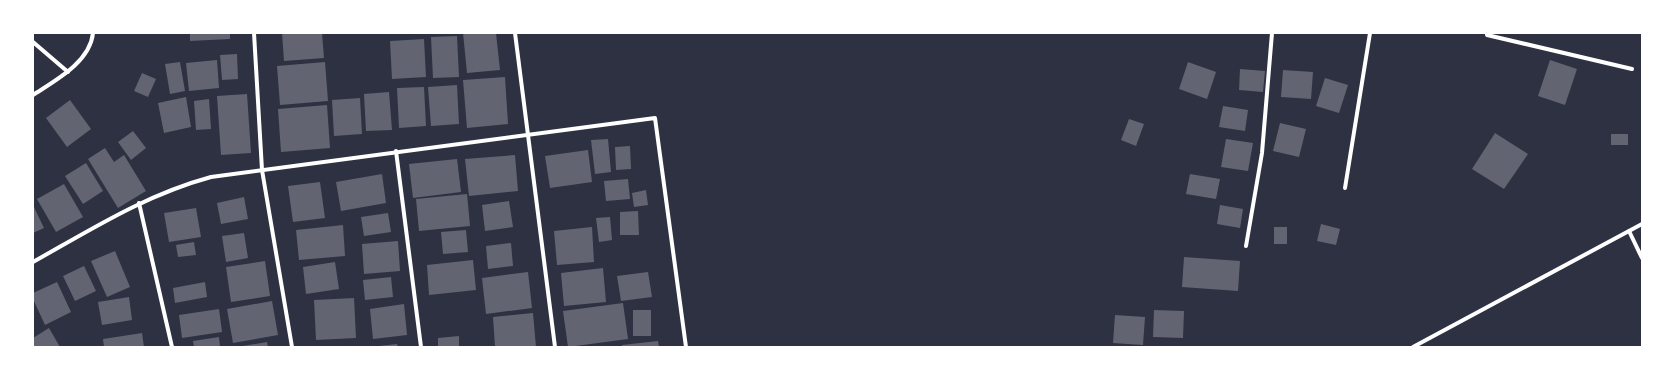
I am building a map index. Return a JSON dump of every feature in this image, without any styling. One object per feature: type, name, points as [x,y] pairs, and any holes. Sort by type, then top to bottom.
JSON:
[{"type":"street","points":[[33,94],[68,72],[92,44],[93,33]]},
{"type":"street","points":[[254,33],[262,170],[292,347]]},
{"type":"street","points":[[515,33],[555,347]]},
{"type":"street","points":[[1246,246],[1262,153],[1272,33]]},
{"type":"street","points":[[1345,188],[1370,33]]},
{"type":"street","points":[[1487,33],[1487,35],[1632,69]]},
{"type":"street","points":[[33,42],[68,72]]},
{"type":"street","points":[[33,262],[138,203],[179,186],[211,177],[396,151],[655,118],[686,347]]},
{"type":"street","points":[[396,151],[421,347]]},
{"type":"street","points":[[138,203],[172,347]]},
{"type":"street","points":[[1413,347],[1426,345],[1642,224]]},
{"type":"street","points":[[1629,231],[1642,258]]},
{"type":"building","points":[[190,33],[230,33],[230,39],[190,41]]},
{"type":"building","points":[[282,33],[322,33],[324,58],[284,61]]},
{"type":"building","points":[[463,33],[496,33],[500,70],[467,73]]},
{"type":"building","points":[[457,36],[459,77],[433,78],[431,37]]},
{"type":"building","points":[[424,39],[426,77],[392,79],[390,41]]},
{"type":"building","points":[[237,54],[238,79],[222,80],[220,55]]},
{"type":"building","points":[[217,60],[219,88],[189,91],[186,63]]},
{"type":"building","points":[[1550,60],[1577,69],[1565,105],[1538,96]]},
{"type":"building","points":[[180,62],[185,91],[170,94],[165,64]]},
{"type":"building","points":[[325,62],[328,101],[280,105],[277,66]]},
{"type":"building","points":[[1188,62],[1216,72],[1207,99],[1179,89]]},
{"type":"building","points":[[1240,69],[1265,71],[1263,92],[1239,90]]},
{"type":"building","points":[[1283,70],[1313,72],[1311,99],[1281,97]]},
{"type":"building","points":[[142,73],[156,79],[148,97],[134,91]]},
{"type":"building","points":[[505,77],[508,124],[467,128],[463,80]]},
{"type":"building","points":[[1325,78],[1348,85],[1339,113],[1316,106]]},
{"type":"building","points":[[457,85],[459,124],[431,126],[428,87]]},
{"type":"building","points":[[424,87],[426,126],[399,128],[397,88]]},
{"type":"building","points":[[389,92],[392,130],[366,131],[364,94]]},
{"type":"building","points":[[247,94],[251,153],[221,155],[217,96]]},
{"type":"building","points":[[186,97],[191,127],[164,133],[158,103]]},
{"type":"building","points":[[360,98],[362,134],[334,136],[332,100]]},
{"type":"building","points":[[209,99],[211,129],[196,130],[194,101]]},
{"type":"building","points":[[70,100],[91,129],[67,147],[46,118]]},
{"type":"building","points":[[327,105],[330,148],[281,152],[278,109]]},
{"type":"building","points":[[1223,106],[1248,110],[1245,131],[1219,127]]},
{"type":"building","points":[[1129,119],[1144,124],[1136,146],[1121,140]]},
{"type":"building","points":[[1280,123],[1306,129],[1299,157],[1273,151]]},
{"type":"building","points":[[133,131],[146,148],[131,160],[118,142]]},
{"type":"building","points":[[1495,133],[1528,154],[1504,189],[1472,169]]},
{"type":"building","points":[[1611,134],[1628,134],[1628,145],[1611,145]]},
{"type":"building","points":[[608,139],[611,172],[595,174],[591,140]]},
{"type":"building","points":[[1226,139],[1253,143],[1248,171],[1221,167]]},
{"type":"building","points":[[630,146],[631,169],[616,170],[615,147]]},
{"type":"building","points":[[105,148],[114,162],[124,155],[146,191],[118,208],[88,159]]},
{"type":"building","points":[[588,150],[592,182],[550,188],[545,156]]},
{"type":"building","points":[[515,155],[518,191],[469,196],[465,159]]},
{"type":"building","points":[[457,159],[461,192],[413,198],[409,164]]},
{"type":"building","points":[[86,163],[103,191],[83,204],[65,176]]},
{"type":"building","points":[[382,174],[386,203],[341,211],[336,182]]},
{"type":"building","points":[[1190,174],[1220,179],[1216,199],[1186,194]]},
{"type":"building","points":[[628,179],[630,199],[606,201],[604,181]]},
{"type":"building","points":[[320,182],[325,218],[293,222],[288,186]]},
{"type":"building","points":[[64,184],[83,217],[56,232],[37,199]]},
{"type":"building","points":[[646,190],[648,205],[634,207],[632,193]]},
{"type":"building","points":[[467,194],[470,226],[419,231],[416,199]]},
{"type":"building","points":[[244,197],[248,219],[221,224],[217,203]]},
{"type":"building","points":[[509,201],[513,227],[485,231],[482,205]]},
{"type":"building","points":[[33,205],[44,228],[33,233]]},
{"type":"building","points":[[1220,205],[1243,209],[1240,228],[1217,224]]},
{"type":"building","points":[[196,208],[201,237],[169,242],[164,213]]},
{"type":"building","points":[[638,211],[639,235],[620,235],[620,212]]},
{"type":"building","points":[[388,213],[391,232],[364,236],[361,217]]},
{"type":"building","points":[[610,217],[612,240],[599,242],[596,218]]},
{"type":"building","points":[[1321,224],[1340,229],[1336,245],[1317,241]]},
{"type":"building","points":[[343,225],[345,256],[299,260],[296,230]]},
{"type":"building","points":[[592,227],[594,262],[557,265],[554,231]]},
{"type":"building","points":[[1274,227],[1287,227],[1287,244],[1274,244]]},
{"type":"building","points":[[466,230],[468,252],[443,254],[441,232]]},
{"type":"building","points":[[244,233],[248,258],[226,262],[222,236]]},
{"type":"building","points":[[398,241],[400,271],[364,274],[362,244]]},
{"type":"building","points":[[194,242],[196,255],[178,257],[176,245]]},
{"type":"building","points":[[511,243],[513,266],[488,269],[486,246]]},
{"type":"building","points":[[115,251],[130,287],[107,297],[91,261]]},
{"type":"building","points":[[1184,257],[1240,261],[1238,291],[1182,287]]},
{"type":"building","points":[[473,260],[476,290],[429,295],[427,265]]},
{"type":"building","points":[[265,261],[270,296],[231,302],[226,267]]},
{"type":"building","points":[[335,262],[339,289],[306,294],[303,267]]},
{"type":"building","points":[[84,266],[96,291],[75,301],[63,276]]},
{"type":"building","points":[[603,268],[606,302],[564,306],[561,273]]},
{"type":"building","points":[[528,272],[532,308],[486,314],[482,278]]},
{"type":"building","points":[[648,272],[652,297],[621,301],[617,276]]},
{"type":"building","points":[[391,277],[393,297],[365,300],[363,280]]},
{"type":"building","points":[[57,282],[71,312],[45,325],[33,299],[33,293]]},
{"type":"building","points":[[205,282],[207,297],[175,303],[173,288]]},
{"type":"building","points":[[129,297],[132,320],[102,325],[98,302]]},
{"type":"building","points":[[354,298],[356,338],[316,340],[314,300]]},
{"type":"building","points":[[272,301],[278,335],[233,343],[227,309]]},
{"type":"building","points":[[623,303],[628,339],[568,347],[563,311]]},
{"type":"building","points":[[404,304],[407,335],[373,339],[370,309]]},
{"type":"building","points":[[219,309],[222,332],[182,338],[179,315]]},
{"type":"building","points":[[633,310],[651,310],[651,336],[633,336]]},
{"type":"building","points":[[1154,310],[1184,311],[1183,338],[1153,337]]},
{"type":"building","points":[[533,313],[536,347],[495,347],[493,317]]},
{"type":"building","points":[[1115,315],[1145,317],[1143,345],[1113,343]]},
{"type":"building","points":[[49,328],[60,347],[33,347],[33,338]]},
{"type":"building","points":[[142,333],[144,347],[104,347],[103,339]]},
{"type":"building","points":[[459,336],[459,347],[438,347],[438,338]]},
{"type":"building","points":[[219,337],[220,347],[194,347],[193,341]]},
{"type":"building","points":[[658,341],[659,347],[622,347],[622,345]]},
{"type":"building","points":[[267,342],[268,347],[243,347],[243,346]]},
{"type":"building","points":[[397,344],[398,347],[379,347],[379,346]]}]
